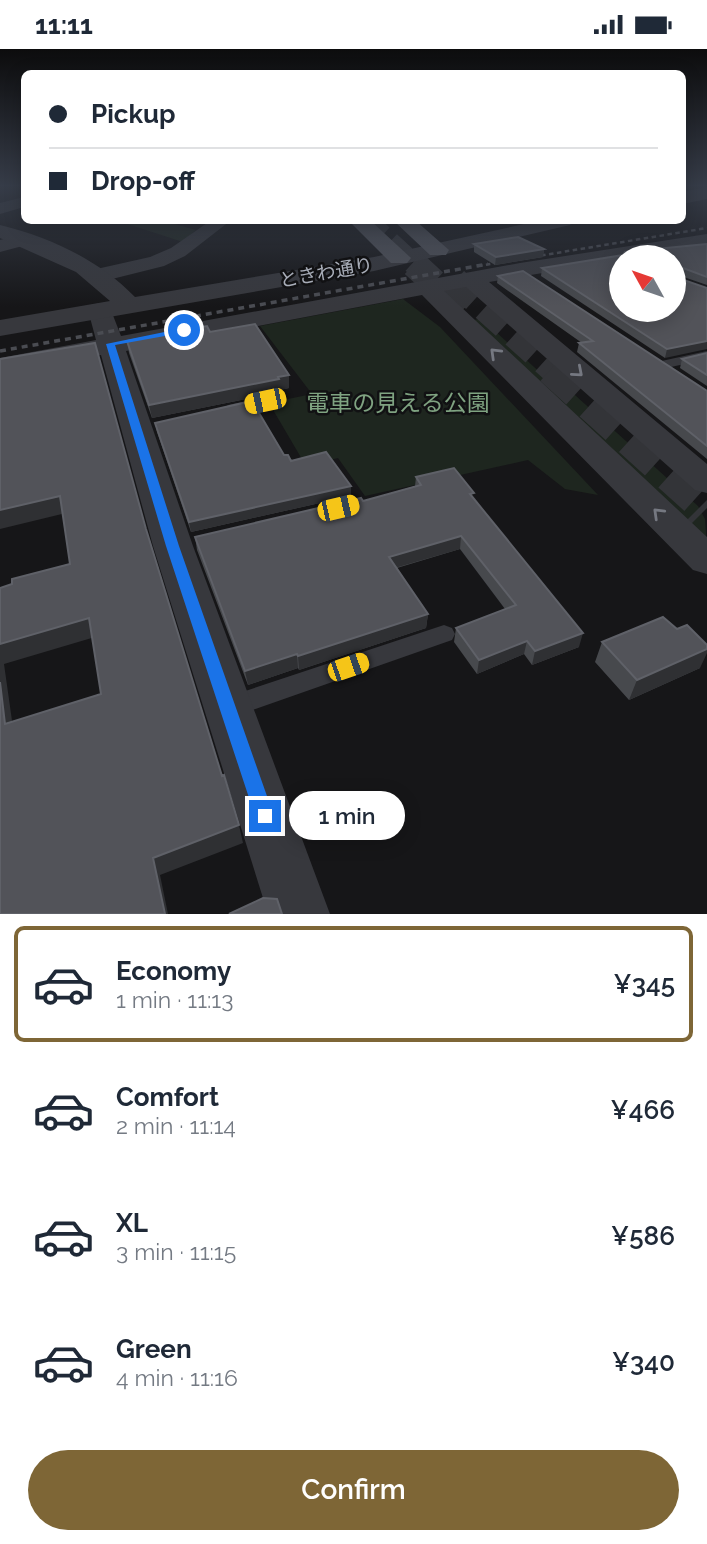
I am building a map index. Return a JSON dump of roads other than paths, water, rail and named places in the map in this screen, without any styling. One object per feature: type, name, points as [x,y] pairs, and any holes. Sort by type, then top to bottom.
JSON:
[{"type":"main road","points":[[365,226],[399,258]]},
{"type":"main road","points":[[410,226],[438,250]]},
{"type":"street","points":[[0,231],[11,243],[75,261],[100,275],[157,262],[178,252],[214,226]]},
{"type":"street","name":"ときわ通り","points":[[0,328],[113,320],[540,226]]},
{"type":"street","points":[[662,245],[702,234]]},
{"type":"street","points":[[0,366],[113,320],[428,288],[520,270],[609,257]]},
{"type":"street","points":[[100,275],[227,708],[299,914]]},
{"type":"street","points":[[471,279],[707,482]]},
{"type":"street","points":[[428,288],[707,560]]},
{"type":"lane","points":[[520,270],[541,285]]},
{"type":"lane","points":[[662,365],[707,355]]},
{"type":"lane","points":[[214,412],[265,401]]},
{"type":"lane","points":[[227,708],[444,634]]},
{"type":"tunnel","points":[[373,226],[416,266]]},
{"type":"tunnel","points":[[414,264],[468,314]]},
{"type":"tunnel","points":[[455,281],[554,370]]},
{"type":"tunnel","points":[[552,368],[705,506]]},
{"type":"railway","points":[[478,266],[707,228]]},
{"type":"railway","points":[[0,351],[488,264]]},
{"type":"park label","name":"電車の見える公園","points":[[398,403]]}]
